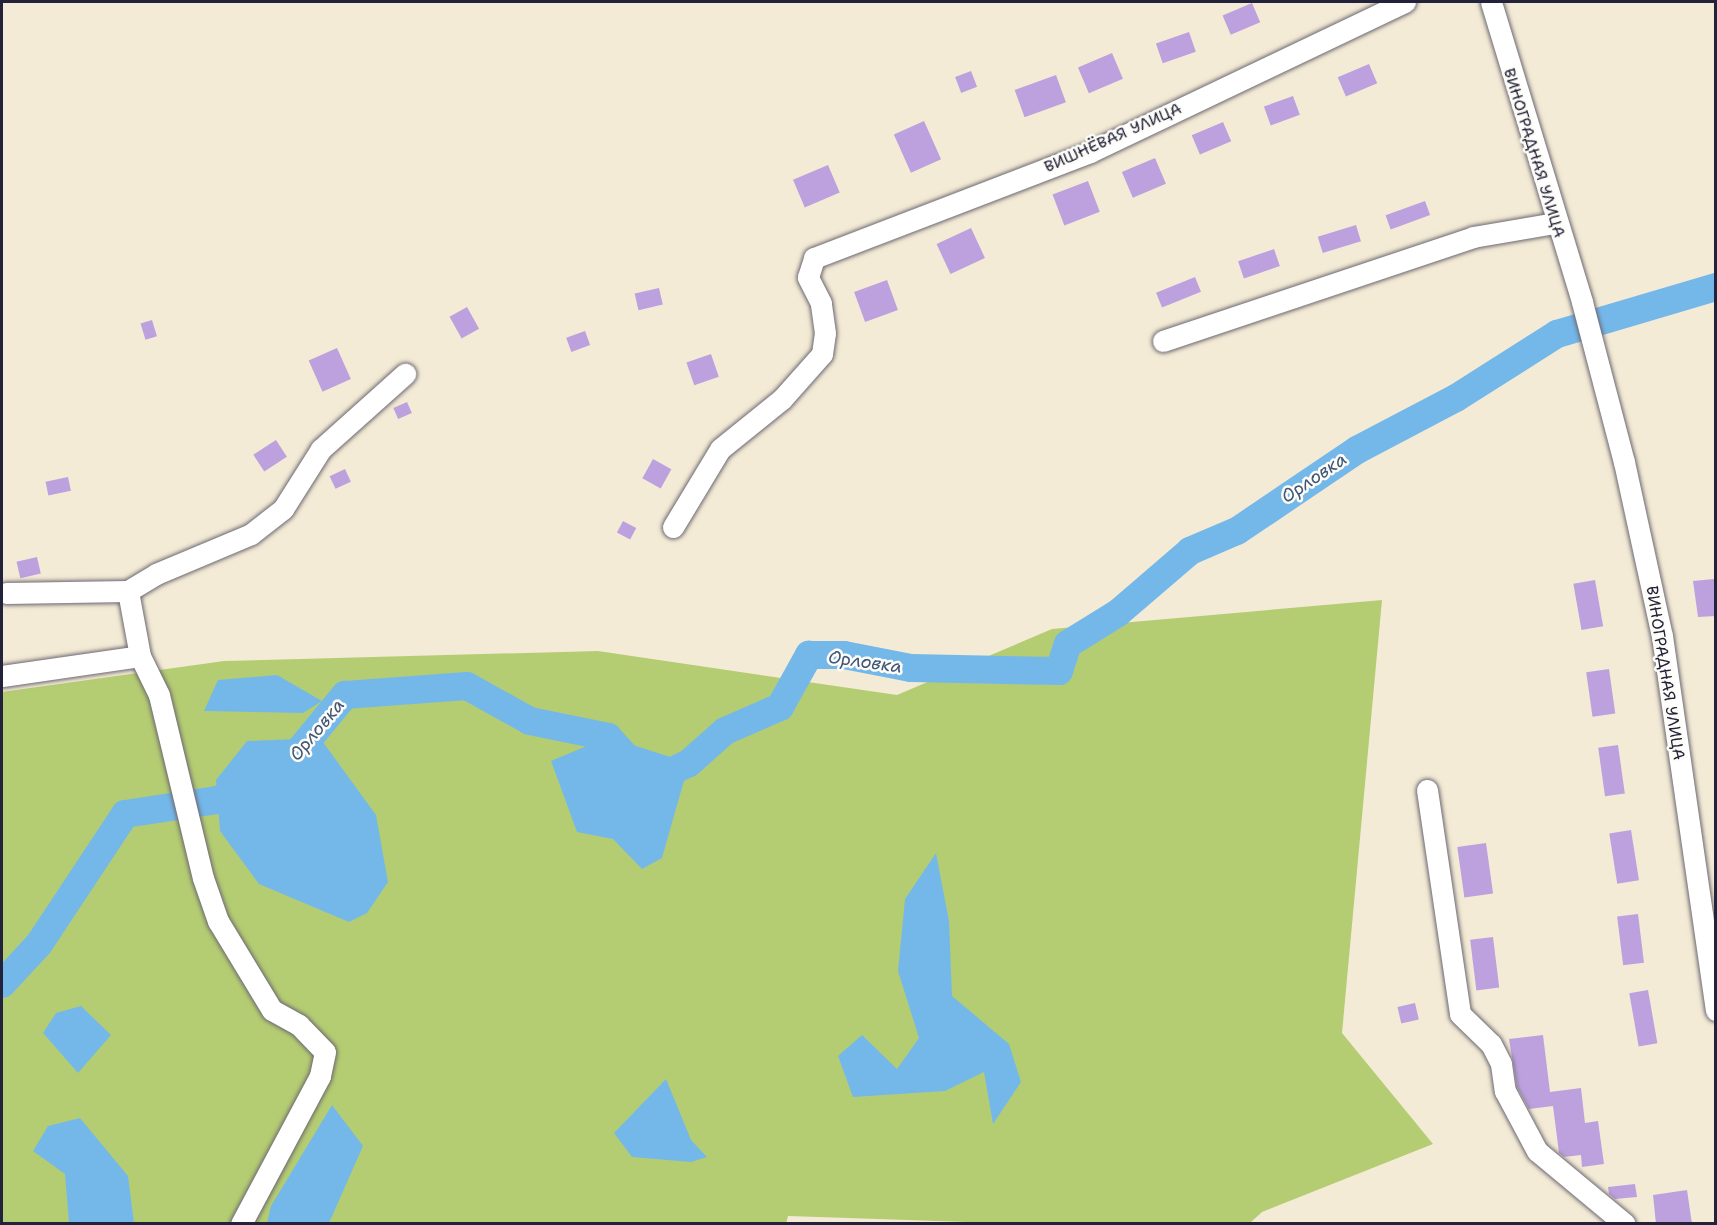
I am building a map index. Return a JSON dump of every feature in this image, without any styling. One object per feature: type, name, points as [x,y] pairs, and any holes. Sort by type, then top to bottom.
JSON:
[{"type":"street","name":"ВИШНЁВАЯ УЛИЦА","points":[[673,527],[720,449],[782,399],[822,354],[825,333],[821,303],[808,277],[814,258],[1090,152],[1405,2]]},
{"type":"street","name":"ВИНОГРАДНАЯ УЛИЦА","points":[[1491,2],[1555,223],[1582,302],[1624,462],[1662,636],[1716,1010]]},
{"type":"street","points":[[1163,341],[1473,237],[1555,223]]},
{"type":"street","points":[[6,593],[128,591],[156,574],[251,534],[283,509],[321,449],[405,374]]},
{"type":"street","points":[[128,591],[140,656],[159,695],[203,878],[218,921],[272,1010],[299,1025],[325,1052],[320,1076],[241,1224]]},
{"type":"street","points":[[2,676],[140,656]]},
{"type":"street","points":[[1427,790],[1460,1014],[1491,1044],[1501,1064],[1505,1091],[1537,1151],[1625,1224]]},
{"type":"green space","points":[[1382,600],[1342,1033],[1433,1144],[1262,1212],[1250,1223],[1024,1224],[788,1216],[786,1224],[2,1224],[2,692],[224,661],[598,651],[897,695],[1052,629]]},
{"type":"water","points":[[277,675],[322,701],[303,713],[204,711],[218,680]]},
{"type":"water","points":[[608,737],[689,763],[662,858],[642,869],[613,839],[577,832],[551,761]]},
{"type":"water","points":[[320,738],[376,815],[388,882],[367,913],[349,922],[259,884],[220,831],[216,780],[247,741]]},
{"type":"water","points":[[936,853],[949,921],[952,996],[1009,1044],[1021,1082],[993,1124],[984,1072],[945,1091],[853,1097],[838,1056],[862,1035],[897,1069],[919,1038],[898,971],[905,899]]},
{"type":"water","points":[[81,1006],[111,1035],[78,1073],[43,1033],[56,1013]]},
{"type":"water","points":[[666,1079],[691,1140],[707,1157],[691,1162],[632,1157],[614,1133]]},
{"type":"water","points":[[332,1105],[363,1146],[329,1223],[267,1223],[271,1206]]},
{"type":"water","points":[[80,1118],[128,1176],[134,1223],[69,1223],[65,1174],[33,1151],[48,1126]]},
{"type":"building","points":[[1252,3],[1260,22],[1231,35],[1223,16]]},
{"type":"building","points":[[1189,32],[1196,52],[1163,63],[1156,43]]},
{"type":"building","points":[[1112,53],[1123,79],[1089,93],[1078,67]]},
{"type":"building","points":[[1369,64],[1377,83],[1346,97],[1338,77]]},
{"type":"building","points":[[971,71],[977,87],[961,93],[955,77]]},
{"type":"building","points":[[1056,75],[1066,102],[1025,117],[1015,90]]},
{"type":"building","points":[[1293,96],[1300,115],[1271,125],[1264,107]]},
{"type":"building","points":[[924,121],[941,159],[911,173],[894,134]]},
{"type":"building","points":[[1223,122],[1231,141],[1200,155],[1192,135]]},
{"type":"building","points":[[1155,158],[1166,184],[1133,198],[1122,172]]},
{"type":"building","points":[[828,165],[840,193],[805,207],[793,180]]},
{"type":"building","points":[[1088,181],[1100,212],[1064,225],[1053,195]]},
{"type":"building","points":[[1425,201],[1430,215],[1391,229],[1386,215]]},
{"type":"building","points":[[1356,225],[1361,241],[1323,253],[1318,237]]},
{"type":"building","points":[[971,228],[985,258],[951,274],[937,244]]},
{"type":"building","points":[[1274,249],[1280,266],[1244,278],[1238,261]]},
{"type":"building","points":[[1195,277],[1201,292],[1162,308],[1156,293]]},
{"type":"building","points":[[887,280],[898,310],[865,322],[854,292]]},
{"type":"building","points":[[659,288],[663,305],[638,310],[635,294]]},
{"type":"building","points":[[467,307],[479,329],[462,339],[450,317]]},
{"type":"building","points":[[152,320],[157,336],[145,340],[141,324]]},
{"type":"building","points":[[585,331],[590,345],[571,352],[566,338]]},
{"type":"building","points":[[337,348],[351,379],[323,392],[309,361]]},
{"type":"building","points":[[711,354],[719,377],[694,385],[686,362]]},
{"type":"building","points":[[407,402],[412,413],[398,419],[393,408]]},
{"type":"building","points":[[276,440],[287,457],[264,471],[253,455]]},
{"type":"building","points":[[653,459],[671,469],[661,488],[642,478]]},
{"type":"building","points":[[345,469],[351,482],[336,489],[330,476]]},
{"type":"building","points":[[68,477],[71,491],[48,495],[46,482]]},
{"type":"building","points":[[623,521],[636,528],[630,540],[617,532]]},
{"type":"building","points":[[37,557],[41,574],[20,578],[17,562]]},
{"type":"building","points":[[1714,579],[1716,616],[1698,617],[1693,581]]},
{"type":"building","points":[[1595,580],[1603,626],[1581,630],[1573,584]]},
{"type":"building","points":[[1609,669],[1615,714],[1592,717],[1586,672]]},
{"type":"building","points":[[1618,745],[1625,794],[1605,796],[1598,748]]},
{"type":"building","points":[[1631,830],[1639,880],[1617,884],[1609,833]]},
{"type":"building","points":[[1486,843],[1493,894],[1464,898],[1457,847]]},
{"type":"building","points":[[1638,914],[1644,963],[1623,965],[1617,917]]},
{"type":"building","points":[[1493,937],[1499,988],[1476,990],[1470,940]]},
{"type":"building","points":[[1648,990],[1657,1043],[1639,1046],[1629,993]]},
{"type":"building","points":[[1415,1003],[1419,1020],[1401,1024],[1397,1007]]},
{"type":"building","points":[[1543,1035],[1550,1092],[1581,1088],[1585,1123],[1598,1121],[1604,1164],[1582,1167],[1581,1155],[1564,1157],[1559,1153],[1553,1106],[1529,1109],[1517,1087],[1509,1039]]},
{"type":"building","points":[[1635,1184],[1637,1197],[1615,1199],[1609,1194],[1608,1187]]},
{"type":"building","points":[[1687,1190],[1692,1224],[1656,1224],[1653,1195]]},
{"type":"waterway","name":"Орловка","points":[[2,984],[39,944],[125,814],[218,800],[279,775],[345,695],[467,686],[530,721],[608,737],[649,782],[689,763],[725,731],[780,707],[809,655],[844,655],[911,668],[1059,671],[1068,644],[1118,613],[1190,551],[1237,531],[1357,450],[1456,398],[1557,334],[1716,287]]}]
